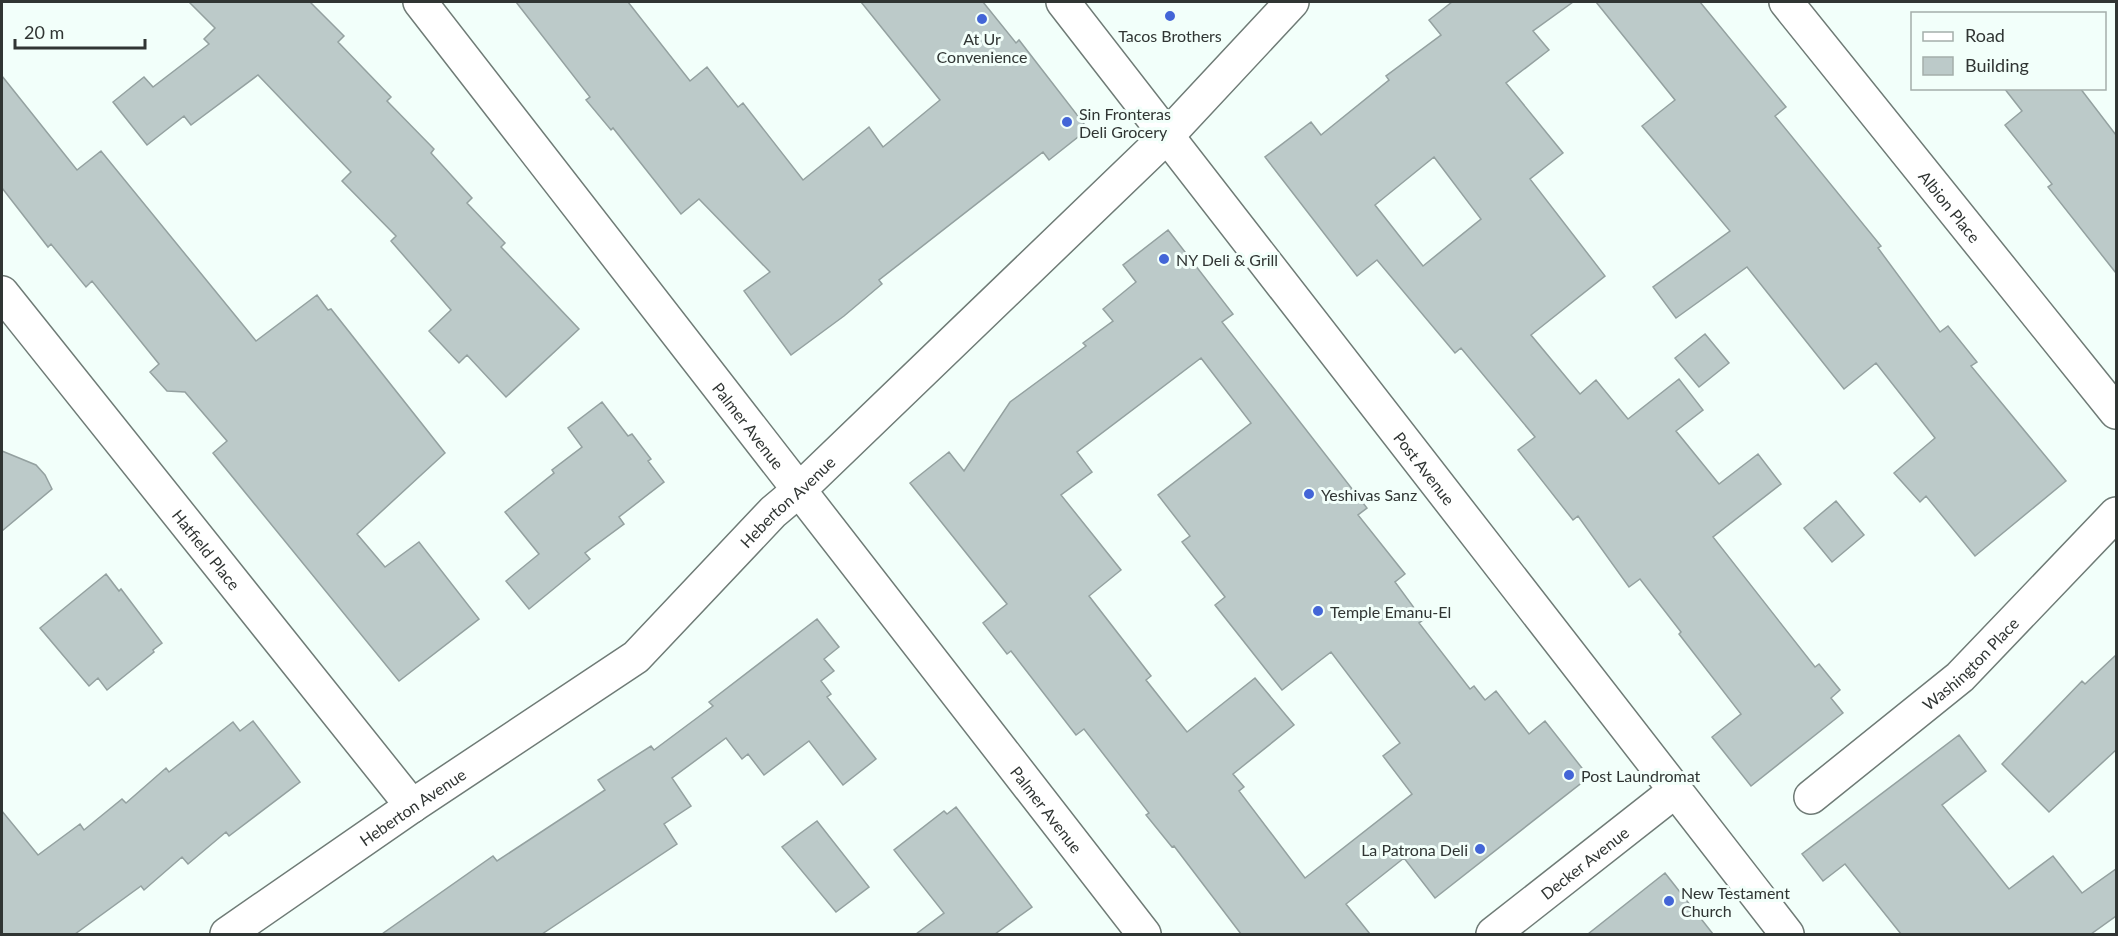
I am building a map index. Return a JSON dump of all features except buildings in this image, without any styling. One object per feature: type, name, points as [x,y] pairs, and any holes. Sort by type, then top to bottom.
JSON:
[{"type":"street","name":"Palmer Avenue","points":[[420,2],[1144,934]]},
{"type":"street","name":"Post Avenue","points":[[1063,2],[1787,934]]},
{"type":"street","name":"Heberton Avenue","points":[[227,934],[412,806],[636,657],[773,512],[1167,136],[1292,2]]},
{"type":"street","name":"Albion Place","points":[[1786,2],[2116,412]]},
{"type":"street","name":"Hatfield Place","points":[[2,293],[412,806]]},
{"type":"street","name":"Washington Place","points":[[1811,797],[1960,677],[2116,514]]},
{"type":"street","name":"Decker Avenue","points":[[1493,934],[1675,791]]},
{"type":"place","name":"Tacos Brothers","points":[[1170,16]]},
{"type":"place","name":"At Ur Convenience","points":[[982,19]]},
{"type":"place","name":"Sin Fronteras Deli Grocery","points":[[1067,122]]},
{"type":"place","name":"NY Deli & Grill","points":[[1164,259]]},
{"type":"place","name":"Yeshivas Sanz","points":[[1309,494]]},
{"type":"place","name":"Temple Emanu-El","points":[[1318,611]]},
{"type":"place","name":"Post Laundromat","points":[[1569,775]]},
{"type":"place","name":"La Patrona Deli","points":[[1480,849]]},
{"type":"place","name":"New Testament Church","points":[[1669,901]]}]
